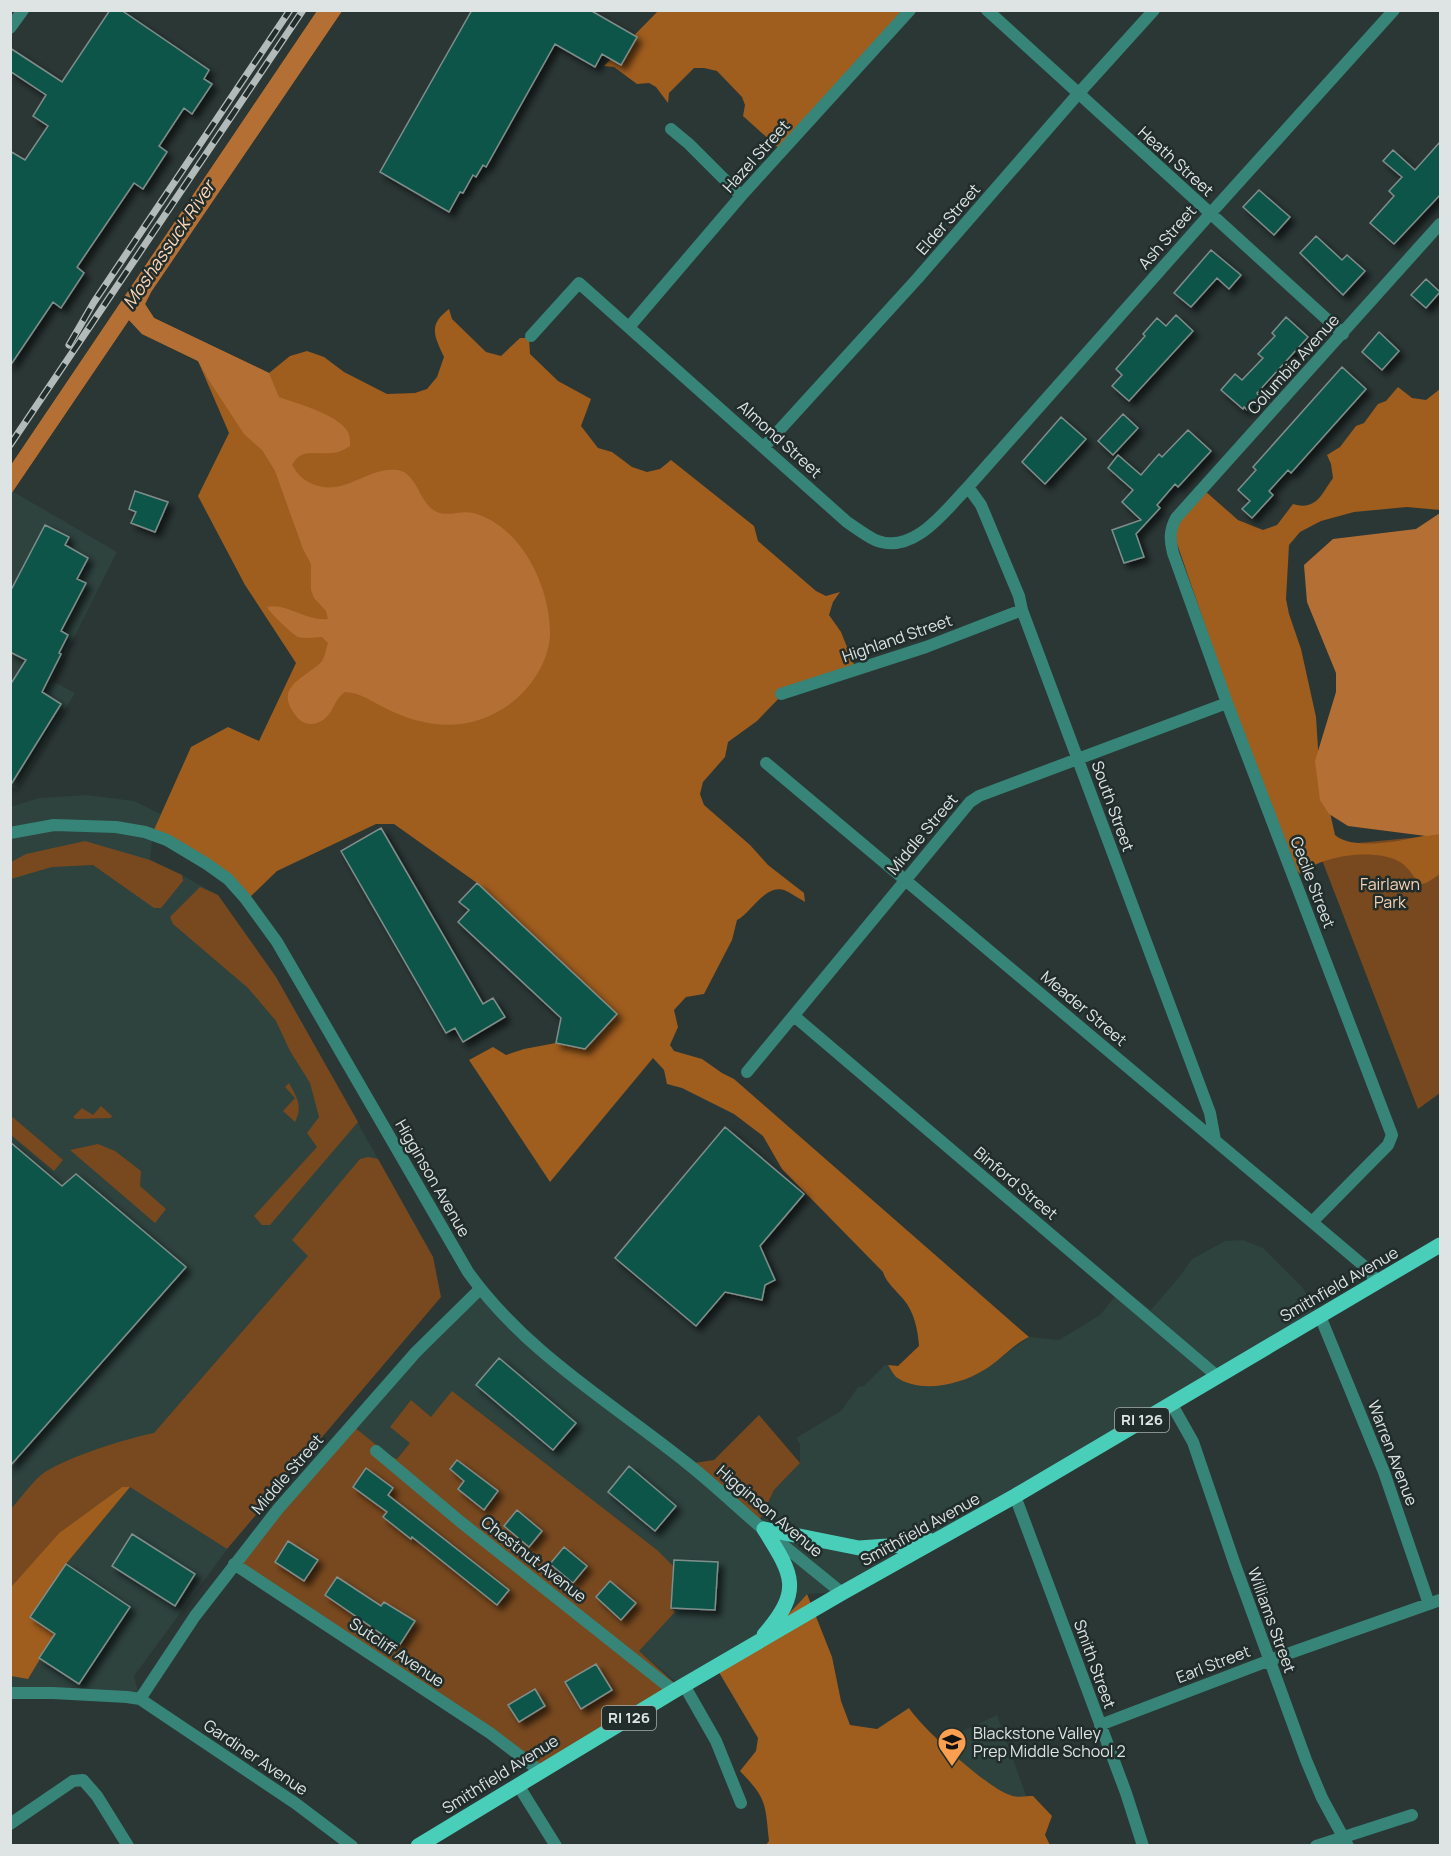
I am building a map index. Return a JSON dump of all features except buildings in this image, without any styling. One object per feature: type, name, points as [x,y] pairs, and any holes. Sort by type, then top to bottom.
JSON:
[{"type":"main road","name":"Smithfield Avenue","points":[[418,1845],[679,1688],[1015,1496],[1440,1245]]},
{"type":"main road","points":[[764,1529],[859,1548],[902,1545],[945,1535]]},
{"type":"main road","points":[[755,1645],[780,1615],[786,1604],[791,1585],[782,1556],[764,1529]]},
{"type":"street","points":[[10,28],[23,10]]},
{"type":"street","name":"Hazel Street","points":[[629,327],[741,196],[910,10]]},
{"type":"street","name":"Heath Street","points":[[987,10],[1343,334]]},
{"type":"street","name":"Elder Street","points":[[764,447],[917,279],[1154,10]]},
{"type":"street","name":"Ash Street","points":[[968,487],[1394,10]]},
{"type":"street","points":[[671,129],[741,196]]},
{"type":"street","name":"Columbia Avenue","points":[[1170,528],[1176,518],[1440,224]]},
{"type":"street","name":"Almond Street","points":[[531,336],[579,283],[847,522],[877,541],[905,542],[918,535],[930,527],[968,487]]},
{"type":"street","name":"South Street","points":[[968,487],[981,505],[1019,596],[1022,610],[1210,1113],[1215,1140]]},
{"type":"street","name":"Cecile Street","points":[[1170,528],[1173,553],[1227,703],[1392,1135],[1388,1145],[1312,1222]]},
{"type":"street","name":"Highland Street","points":[[781,694],[926,646],[1022,610]]},
{"type":"street","name":"Middle Street","points":[[747,1072],[970,802],[979,796],[1077,758],[1227,703]]},
{"type":"street","name":"Meader Street","points":[[766,763],[1312,1222],[1378,1282]]},
{"type":"street","name":"Higginson Avenue","points":[[10,833],[54,825],[116,826],[145,832],[167,840],[228,879],[245,897],[277,942],[468,1272],[492,1304],[548,1357],[688,1464],[842,1593]]},
{"type":"street","name":"Binford Street","points":[[794,1016],[1216,1376]]},
{"type":"street","name":"Middle Street","points":[[140,1699],[195,1616],[284,1501],[416,1352],[480,1289]]},
{"type":"street","name":"Warren Avenue","points":[[1320,1316],[1435,1602]]},
{"type":"street","name":"Williams Street","points":[[1171,1403],[1193,1442],[1306,1760],[1345,1841]]},
{"type":"street","name":"Chestnut Avenue","points":[[376,1451],[462,1523],[679,1688]]},
{"type":"street","name":"Smith Street","points":[[1015,1496],[1143,1845]]},
{"type":"street","name":"Sutcliff Avenue","points":[[234,1564],[490,1734],[540,1771]]},
{"type":"street","name":"Earl Street","points":[[1100,1725],[1270,1660],[1435,1602]]},
{"type":"street","points":[[679,1688],[716,1741],[741,1803]]},
{"type":"street","points":[[10,1693],[53,1693],[140,1699]]},
{"type":"street","name":"Gardiner Avenue","points":[[140,1699],[295,1803],[352,1845]]},
{"type":"street","points":[[10,1824],[73,1781],[83,1780],[128,1845]]},
{"type":"street","points":[[518,1785],[556,1845]]},
{"type":"street","points":[[1316,1845],[1345,1841],[1412,1815]]},
{"type":"shaded area","points":[[317,11],[342,11],[145,304],[154,318],[269,373],[290,356],[307,351],[324,357],[344,372],[387,394],[415,393],[427,389],[437,377],[444,357],[436,336],[436,325],[449,309],[452,319],[486,352],[501,356],[520,338],[529,338],[530,354],[558,381],[591,399],[581,426],[598,448],[612,452],[632,467],[647,472],[660,469],[671,460],[754,526],[758,541],[816,591],[826,596],[840,592],[833,602],[829,615],[841,632],[855,667],[784,693],[757,721],[728,742],[725,757],[703,782],[700,794],[704,805],[750,845],[768,865],[804,893],[805,902],[784,890],[777,889],[764,895],[737,920],[732,940],[704,994],[686,997],[674,1010],[678,1027],[670,1045],[674,1051],[702,1059],[734,1079],[1029,1337],[990,1366],[964,1380],[940,1386],[928,1386],[916,1385],[896,1377],[888,1365],[898,1366],[919,1346],[915,1322],[910,1310],[883,1272],[782,1169],[763,1136],[734,1114],[682,1088],[667,1084],[664,1070],[653,1058],[550,1182],[469,1060],[493,1047],[506,1055],[556,1043],[585,1049],[617,1014],[477,883],[394,824],[376,824],[277,871],[249,898],[153,832],[191,747],[228,727],[259,741],[296,663],[245,585],[198,496],[229,433],[198,361],[142,334],[129,320],[11,494],[11,465]]},
{"type":"shaded area","points":[[658,11],[908,11],[783,152],[743,116],[745,105],[742,97],[717,71],[694,68],[669,93],[668,103],[656,87],[649,83],[637,84],[614,67],[604,66]]},
{"type":"shaded area","points":[[1398,387],[1412,398],[1426,400],[1440,389],[1440,510],[1407,507],[1354,512],[1321,521],[1300,532],[1289,545],[1286,599],[1301,649],[1316,717],[1319,764],[1335,835],[1357,843],[1371,844],[1440,832],[1440,874],[1420,885],[1401,863],[1375,855],[1334,859],[1309,868],[1300,874],[1297,870],[1231,701],[1172,529],[1205,491],[1238,520],[1263,530],[1277,525],[1293,504],[1301,506],[1313,503],[1321,496],[1333,478],[1327,455],[1340,447],[1356,426],[1364,423],[1378,404],[1386,401]]},
{"type":"shaded area","points":[[12,491],[117,552],[52,681],[75,693],[17,790],[10,786],[10,494]]},
{"type":"shaded area","points":[[87,795],[134,801],[161,814],[153,832],[150,860],[218,895],[276,977],[433,1257],[231,1544],[134,1676],[140,1699],[11,1689],[10,807],[39,798]]},
{"type":"shaded area","points":[[1243,1240],[1263,1248],[1302,1287],[1322,1315],[841,1594],[807,1594],[762,1638],[681,1686],[639,1651],[674,1612],[444,1403],[397,1459],[390,1456],[353,1426],[481,1289],[538,1347],[761,1520],[774,1490],[800,1463],[800,1444],[796,1438],[841,1411],[858,1387],[864,1386],[885,1365],[888,1365],[896,1377],[910,1384],[935,1386],[959,1381],[982,1371],[1029,1337],[1059,1340],[1100,1315],[1122,1288],[1151,1310],[1192,1259],[1225,1241]]},
{"type":"shaded area","points":[[122,1487],[130,1487],[66,1564],[31,1617],[55,1634],[28,1679],[11,1676],[11,1587],[59,1533]]},
{"type":"shaded area","points":[[807,1594],[832,1657],[841,1701],[850,1725],[877,1729],[909,1708],[941,1742],[986,1781],[1013,1796],[1033,1796],[1052,1816],[1045,1835],[1050,1845],[766,1845],[769,1841],[763,1802],[755,1788],[740,1771],[756,1751],[758,1738],[717,1669],[765,1635]]},
{"type":"shaded area","name":"Blackstone Valley Prep Middle School 2","points":[[997,1715],[1044,1845],[771,1846],[778,1818]]},
{"type":"green space","name":"Fairlawn Park","points":[[1440,835],[1440,1093],[1418,1109],[1317,847]]},
{"type":"green space","points":[[85,841],[150,860],[182,875],[183,881],[161,908],[154,908],[93,865],[52,867],[11,879],[11,862],[26,854]]},
{"type":"green space","points":[[200,887],[218,895],[276,977],[358,1122],[270,1225],[262,1225],[254,1216],[317,1147],[307,1133],[319,1117],[310,1083],[290,1051],[276,1021],[248,988],[173,924],[170,917]]},
{"type":"green space","points":[[289,1083],[299,1107],[295,1122],[283,1111],[295,1098],[285,1087]]},
{"type":"green space","points":[[101,1106],[112,1116],[111,1118],[76,1119],[73,1117],[82,1108],[93,1115]]},
{"type":"green space","points":[[10,1115],[63,1160],[54,1171],[11,1135]]},
{"type":"green space","points":[[98,1144],[115,1151],[141,1171],[140,1186],[166,1209],[155,1223],[70,1150]]},
{"type":"green space","points":[[368,1157],[378,1159],[433,1257],[441,1297],[227,1549],[130,1487],[122,1487],[59,1533],[11,1587],[11,1509],[36,1479],[56,1466],[98,1449],[154,1433],[308,1256],[292,1240],[360,1159]]},
{"type":"green space","points":[[452,1391],[657,1550],[673,1566],[671,1608],[675,1612],[639,1651],[680,1688],[540,1771],[234,1564],[353,1426],[390,1456],[397,1459],[410,1443],[390,1427],[411,1400],[431,1417]]},
{"type":"green space","points":[[759,1415],[800,1463],[774,1490],[758,1524],[688,1464],[714,1460]]},
{"type":"water","name":"Moshassuck River","points":[[317,11],[342,11],[145,304],[154,318],[269,373],[279,397],[324,414],[345,428],[350,439],[350,446],[334,453],[309,453],[296,459],[292,465],[308,482],[336,487],[377,472],[398,470],[410,477],[426,503],[437,512],[473,513],[490,520],[519,544],[539,579],[545,598],[549,617],[549,646],[534,679],[518,697],[499,711],[471,722],[443,725],[415,720],[362,696],[345,692],[327,717],[321,721],[307,724],[297,718],[288,701],[288,694],[296,682],[322,661],[328,643],[322,637],[298,637],[267,607],[282,607],[312,618],[328,619],[326,611],[314,598],[311,590],[311,564],[303,549],[275,471],[262,450],[244,434],[198,361],[142,334],[129,320],[11,494],[11,465]]},
{"type":"water","points":[[1440,513],[1440,834],[1426,836],[1348,826],[1329,814],[1320,800],[1315,761],[1336,692],[1336,673],[1307,602],[1304,565],[1333,539],[1416,529]]},
{"type":"railway","points":[[69,345],[94,302],[290,10]]},
{"type":"railway","points":[[10,445],[303,10]]},
{"type":"place","name":"Blackstone Valley Prep Middle School 2","points":[[952,1768]]}]
